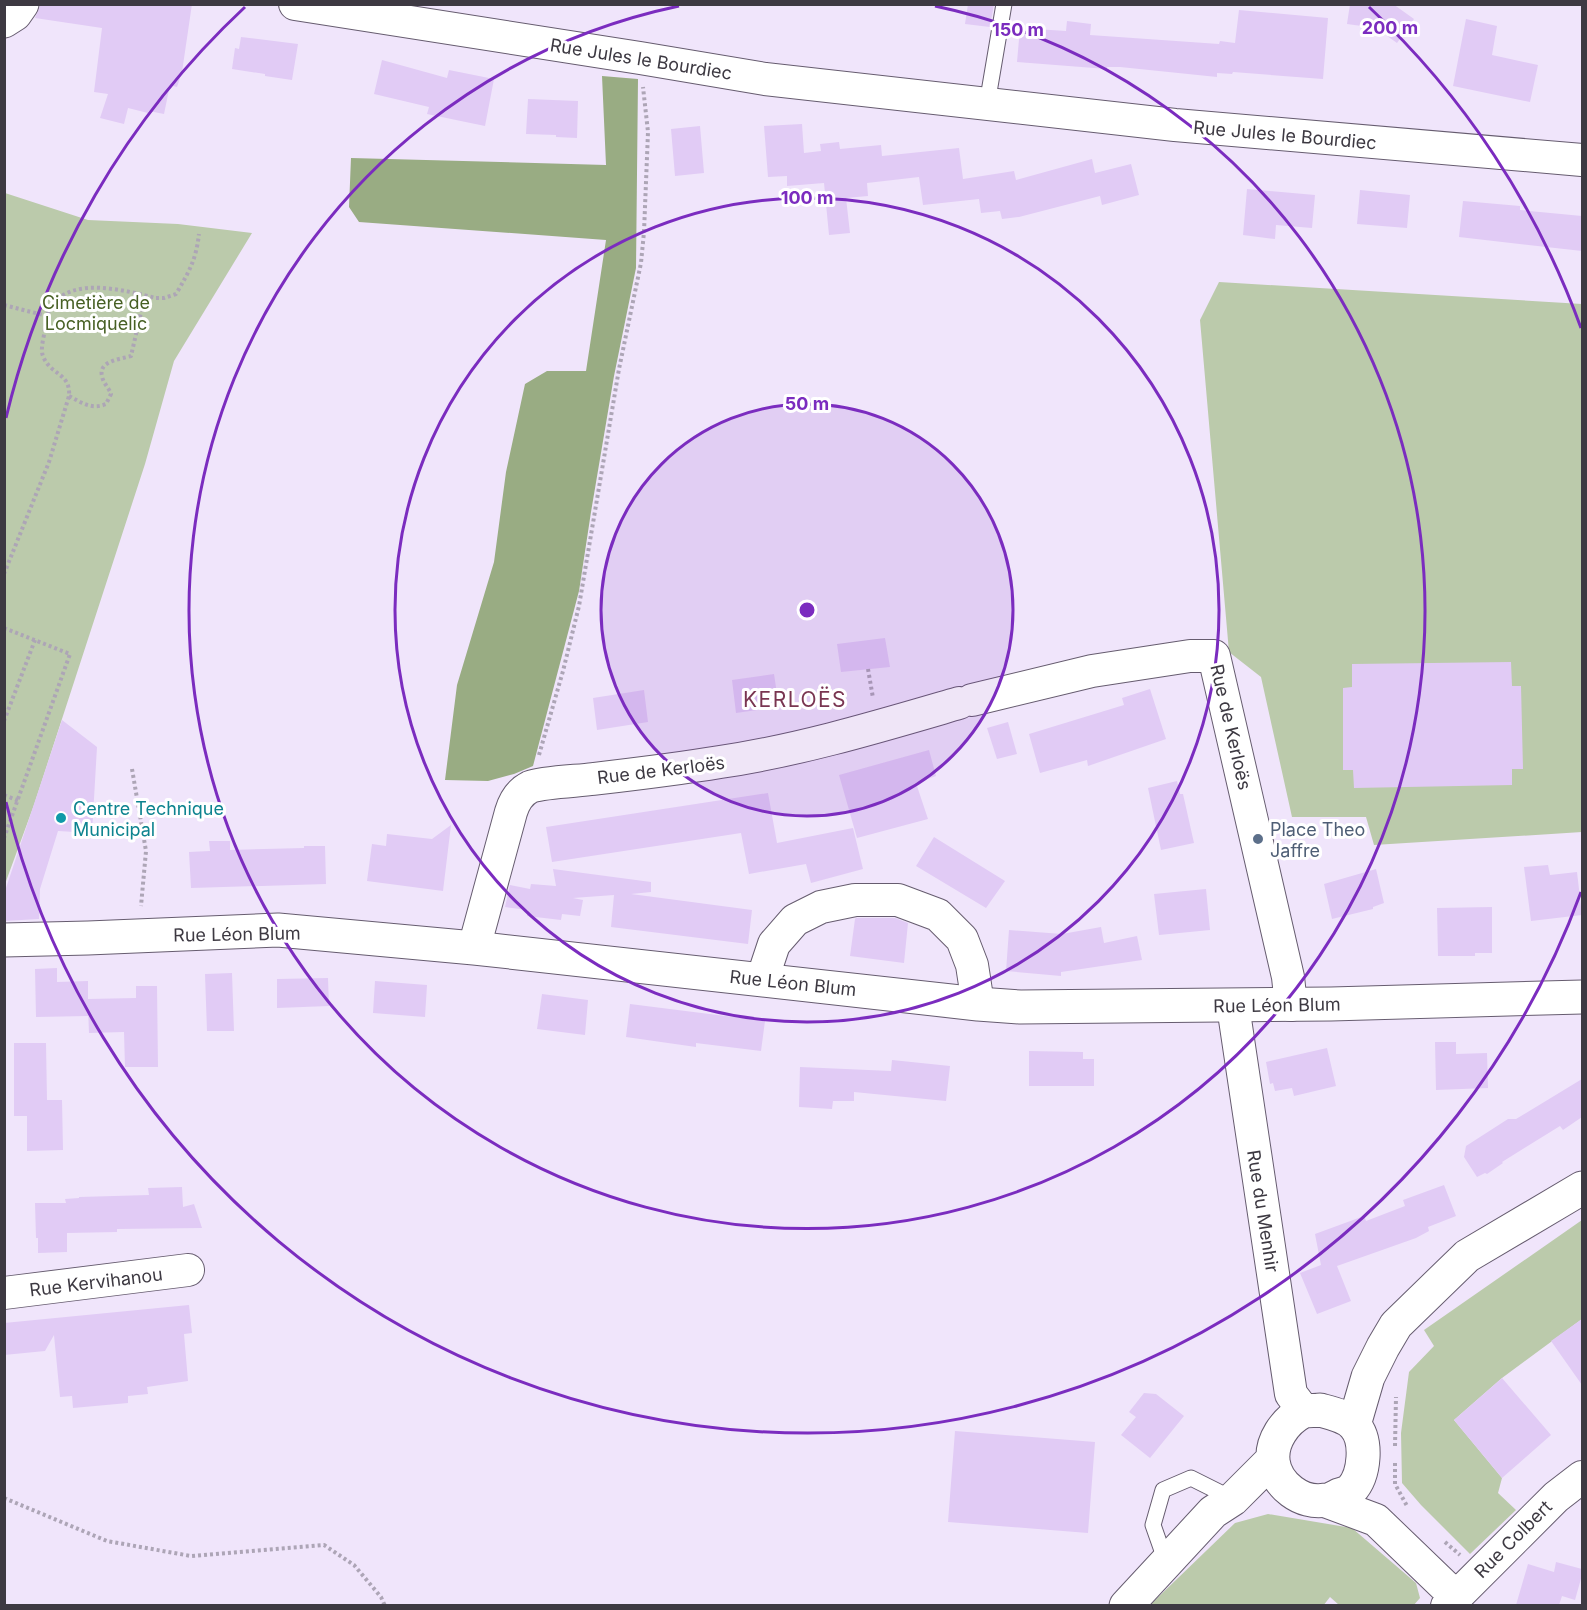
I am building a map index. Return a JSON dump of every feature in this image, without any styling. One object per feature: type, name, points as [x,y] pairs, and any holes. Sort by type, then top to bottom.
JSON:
[{"type":"street","points":[[4,21],[15,14],[22,4]]},
{"type":"street","name":"Rue Jules le Bourdiec","points":[[295,4],[765,79],[1175,125],[1582,160]]},
{"type":"street","name":"Rue de Kerloës","points":[[530,787],[761,756],[1092,671],[1190,656],[1214,656],[1288,976],[1290,1005]]},
{"type":"street","points":[[474,948],[514,802],[530,787]]},
{"type":"street","points":[[762,980],[774,944],[795,920],[821,907],[855,900],[898,900],[938,915],[962,939],[972,965],[978,1004]]},
{"type":"street","name":"Rue Léon Blum","points":[[4,940],[138,937],[278,930],[474,948],[1020,1007],[1290,1005],[1582,997]]},
{"type":"street","name":"Rue du Menhir","points":[[1233,1006],[1290,1394],[1312,1411]]},
{"type":"street","points":[[1354,1425],[1383,1383],[1383,1347],[1396,1325],[1467,1256],[1582,1188]]},
{"type":"street","name":"Rue Kervihanou","points":[[4,1293],[188,1270]]},
{"type":"street","points":[[1376,1520],[1325,1501],[1305,1499],[1287,1489],[1277,1475],[1273,1459],[1276,1440],[1287,1423],[1383,1383]]},
{"type":"street","points":[[1312,1411],[1336,1414],[1354,1425],[1364,1454],[1361,1472],[1351,1491],[1325,1501]]},
{"type":"street","points":[[1126,1605],[1213,1512],[1233,1499],[1273,1459]]},
{"type":"street","points":[[1361,1472],[1376,1520],[1451,1601]]},
{"type":"street","name":"Rue Colbert","points":[[1451,1601],[1556,1497],[1582,1477]]},
{"type":"street","points":[[1233,1499],[1287,1489]]},
{"type":"lane","points":[[987,104],[1004,4]]},
{"type":"lane","points":[[1166,1562],[1153,1525],[1163,1490],[1191,1478],[1233,1499]]},
{"type":"path","points":[[530,787],[579,606],[619,369],[641,263],[645,232],[648,132],[640,58]]},
{"type":"path","points":[[4,574],[50,462],[69,396],[70,388],[66,379],[49,367],[42,354],[47,316],[52,305],[64,295],[82,288],[95,287],[156,298],[176,294],[196,255],[199,234]]},
{"type":"path","points":[[69,396],[87,406],[106,404],[111,394],[101,373],[109,362],[131,356],[145,295]]},
{"type":"path","points":[[4,305],[47,316]]},
{"type":"path","points":[[4,628],[70,654],[4,838]]},
{"type":"path","points":[[4,721],[35,640]]},
{"type":"path","points":[[132,769],[146,851],[138,937]]},
{"type":"path","points":[[4,795],[19,801]]},
{"type":"path","points":[[1383,1383],[1395,1398],[1395,1451]]},
{"type":"path","points":[[1395,1462],[1395,1484],[1407,1507]]},
{"type":"path","points":[[4,1498],[107,1541],[191,1556],[324,1545],[354,1565],[385,1605]]},
{"type":"path","points":[[1439,1536],[1479,1573]]},
{"type":"green space","points":[[602,76],[638,79],[636,268],[614,376],[579,591],[533,766],[488,781],[445,780],[457,685],[494,562],[506,472],[525,384],[547,371],[586,371],[606,240],[359,222],[349,207],[351,158],[606,165]]},
{"type":"green space","name":"Cimetière de Locmiquelic","points":[[5,193],[88,220],[178,224],[252,233],[174,361],[145,464],[34,805],[5,884]]},
{"type":"green space","points":[[1219,282],[1582,304],[1582,832],[1374,845],[1366,817],[1292,817],[1261,677],[1229,652],[1200,320]]},
{"type":"green space","points":[[1582,1220],[1582,1319],[1502,1378],[1454,1420],[1502,1478],[1498,1493],[1516,1510],[1470,1554],[1402,1483],[1401,1433],[1409,1372],[1434,1346],[1424,1330]]},
{"type":"green space","points":[[1268,1514],[1352,1528],[1416,1583],[1420,1598],[1413,1606],[1339,1605],[1330,1597],[1323,1606],[1150,1605],[1235,1523]]},
{"type":"building","points":[[41,4],[192,4],[182,72],[177,87],[170,85],[164,114],[128,108],[124,124],[100,118],[108,94],[94,92],[102,28],[35,18]]},
{"type":"building","points":[[968,4],[994,4],[990,27],[965,24]]},
{"type":"building","points":[[1350,4],[1393,4],[1414,19],[1397,43],[1376,28],[1347,24]]},
{"type":"building","points":[[1239,10],[1328,18],[1323,79],[1233,72],[1232,74],[1217,73],[1217,77],[1120,67],[1107,67],[1107,69],[1017,62],[1020,28],[1066,31],[1067,21],[1091,24],[1090,35],[1219,44],[1220,41],[1235,43]]},
{"type":"building","points":[[1466,19],[1497,26],[1492,55],[1538,65],[1530,102],[1453,86]]},
{"type":"building","points":[[241,37],[298,44],[292,80],[232,69],[235,48],[239,49]]},
{"type":"building","points":[[382,60],[447,78],[449,70],[494,79],[485,126],[427,114],[429,107],[374,94]]},
{"type":"building","points":[[528,99],[578,101],[577,138],[526,134]]},
{"type":"building","points":[[802,124],[804,153],[821,151],[820,144],[839,142],[840,149],[881,145],[882,156],[959,148],[963,179],[1014,171],[1016,180],[1092,159],[1095,173],[1131,164],[1139,195],[1102,205],[1100,196],[1019,217],[1002,219],[1000,211],[981,213],[979,199],[923,205],[919,177],[867,183],[868,196],[846,198],[850,233],[829,235],[824,183],[787,186],[787,176],[768,177],[764,126]]},
{"type":"building","points":[[700,126],[704,173],[675,176],[671,129]]},
{"type":"building","points":[[1247,189],[1315,195],[1312,228],[1276,225],[1275,239],[1243,235]]},
{"type":"building","points":[[1360,190],[1410,195],[1407,228],[1357,224]]},
{"type":"building","points":[[1463,201],[1520,206],[1520,210],[1582,216],[1582,251],[1459,237]]},
{"type":"building","points":[[885,638],[890,667],[841,672],[837,644]]},
{"type":"building","points":[[1511,662],[1512,686],[1521,686],[1523,769],[1512,769],[1512,785],[1354,788],[1353,770],[1343,770],[1343,688],[1352,687],[1352,664]]},
{"type":"building","points":[[774,674],[779,707],[736,713],[732,680]]},
{"type":"building","points":[[1150,689],[1166,739],[1088,766],[1087,760],[1040,773],[1029,734],[1124,705],[1122,698]]},
{"type":"building","points":[[644,690],[648,722],[597,730],[593,698]]},
{"type":"building","name":"Centre Technique Municipal","points":[[62,720],[97,747],[92,833],[58,831],[40,889],[39,919],[4,921],[4,894]]},
{"type":"building","points":[[1008,722],[1017,754],[997,759],[987,728]]},
{"type":"building","points":[[929,750],[936,776],[916,783],[928,819],[857,838],[839,775]]},
{"type":"building","points":[[1177,781],[1180,794],[1183,794],[1194,843],[1161,850],[1148,788]]},
{"type":"building","points":[[768,793],[777,843],[853,828],[863,869],[811,883],[806,864],[749,874],[741,833],[552,862],[546,827]]},
{"type":"building","points":[[451,825],[443,891],[367,881],[372,844],[386,846],[387,834],[432,839]]},
{"type":"building","points":[[934,837],[1005,881],[986,908],[916,866]]},
{"type":"building","points":[[209,841],[230,841],[230,850],[325,846],[326,884],[191,888],[189,852],[210,851]]},
{"type":"building","points":[[1548,865],[1550,875],[1577,872],[1582,915],[1531,921],[1524,867]]},
{"type":"building","points":[[553,869],[651,882],[651,892],[631,894],[752,910],[748,944],[611,927],[614,895],[573,898],[583,900],[580,916],[562,914],[561,920],[527,916],[528,910],[505,907],[510,885],[530,889],[531,884],[556,886]]},
{"type":"building","points":[[1376,869],[1384,903],[1373,909],[1332,919],[1324,884]]},
{"type":"building","points":[[1206,889],[1210,930],[1159,935],[1154,894]]},
{"type":"building","points":[[1492,907],[1492,953],[1475,953],[1475,956],[1438,956],[1437,908]]},
{"type":"building","points":[[856,918],[895,918],[908,923],[904,963],[850,956]]},
{"type":"building","points":[[1101,927],[1104,943],[1137,936],[1142,960],[1061,972],[1061,976],[1006,971],[1009,930],[1062,934]]},
{"type":"building","points":[[57,968],[57,982],[88,981],[88,999],[136,998],[136,986],[157,986],[158,1067],[125,1067],[124,1032],[89,1033],[88,1007],[88,1016],[36,1017],[35,969]]},
{"type":"building","points":[[232,973],[234,1031],[207,1031],[205,974]]},
{"type":"building","points":[[328,978],[329,1006],[277,1008],[277,979]]},
{"type":"building","points":[[375,981],[427,985],[425,1017],[373,1013]]},
{"type":"building","points":[[542,994],[588,1000],[585,1035],[537,1029]]},
{"type":"building","points":[[630,1004],[765,1021],[761,1051],[696,1043],[696,1047],[626,1037]]},
{"type":"building","points":[[1435,1042],[1456,1042],[1456,1054],[1487,1053],[1488,1088],[1436,1090]]},
{"type":"building","points":[[14,1043],[46,1043],[47,1100],[62,1100],[63,1150],[27,1151],[27,1116],[14,1116]]},
{"type":"building","points":[[1327,1048],[1336,1086],[1294,1096],[1292,1088],[1275,1091],[1273,1083],[1270,1084],[1266,1062]]},
{"type":"building","points":[[1029,1051],[1083,1052],[1083,1059],[1094,1059],[1094,1086],[1029,1086]]},
{"type":"building","points":[[892,1060],[950,1066],[946,1101],[854,1092],[854,1101],[833,1101],[832,1109],[799,1107],[800,1067],[891,1071]]},
{"type":"building","points":[[1582,1079],[1582,1117],[1563,1130],[1560,1126],[1487,1174],[1477,1177],[1464,1157],[1466,1146],[1508,1119],[1516,1119]]},
{"type":"building","points":[[1444,1185],[1456,1216],[1428,1227],[1429,1231],[1416,1238],[1337,1266],[1351,1301],[1317,1314],[1300,1273],[1321,1265],[1315,1234],[1364,1216],[1366,1221],[1405,1206],[1403,1200]]},
{"type":"building","points":[[182,1187],[183,1207],[194,1204],[202,1228],[117,1229],[117,1232],[67,1233],[67,1252],[38,1253],[35,1203],[66,1203],[65,1199],[79,1197],[149,1195],[148,1188]]},
{"type":"building","points":[[189,1305],[192,1333],[184,1334],[188,1381],[147,1387],[148,1394],[128,1396],[128,1403],[73,1408],[72,1396],[60,1397],[54,1335],[45,1351],[4,1355],[4,1323]]},
{"type":"building","points":[[1582,1319],[1582,1385],[1551,1341]]},
{"type":"building","points":[[1502,1378],[1551,1435],[1502,1478],[1454,1420]]},
{"type":"building","points":[[1144,1393],[1156,1394],[1184,1416],[1150,1458],[1121,1435],[1136,1417],[1129,1412]]},
{"type":"building","points":[[955,1431],[1095,1442],[1088,1533],[948,1522]]},
{"type":"building","points":[[1556,1562],[1582,1569],[1575,1600],[1562,1596],[1559,1605],[1516,1605],[1528,1564],[1554,1572]]},
{"type":"place","name":"Centre Technique Municipal","points":[[61,818]]},
{"type":"place","name":"Place Theo Jaffre","points":[[1258,839]]},
{"type":"district","name":"KERLOËS","points":[[795,699]]}]
